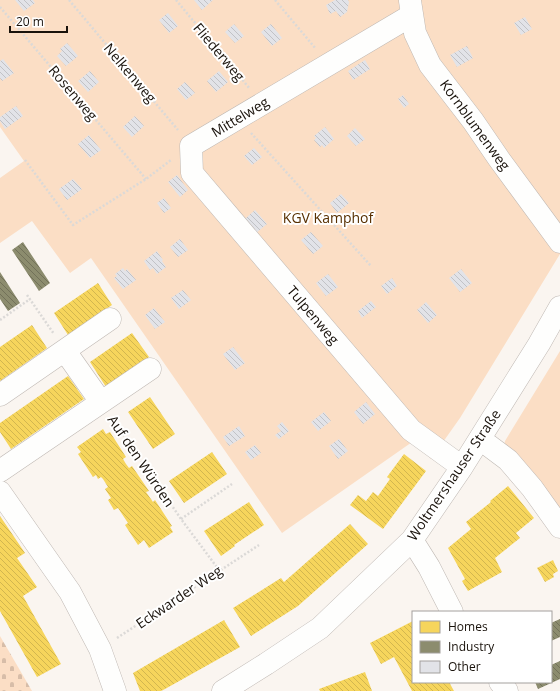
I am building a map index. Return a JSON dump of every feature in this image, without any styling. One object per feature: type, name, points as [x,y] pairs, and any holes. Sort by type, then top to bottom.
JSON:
[{"type":"street","name":"Mittelweg","points":[[191,146],[329,64],[411,7]]},
{"type":"street","name":"Kornblumenweg","points":[[411,7],[415,33],[430,65],[474,121],[499,159],[560,242]]},
{"type":"street","name":"Tulpenweg","points":[[191,146],[192,173],[411,430],[462,467]]},
{"type":"street","name":"Woltmershauser Straße","points":[[223,691],[320,628],[412,540],[462,467],[557,317]]},
{"type":"street","points":[[0,395],[110,319]]},
{"type":"street","name":"Auf den Würden","points":[[65,351],[101,402]]},
{"type":"street","points":[[0,471],[150,369]]},
{"type":"street","points":[[480,438],[508,460],[532,488],[560,527]]},
{"type":"street","points":[[0,492],[70,592],[100,649],[115,691]]},
{"type":"street","points":[[412,540],[451,611]]},
{"type":"street","points":[[501,683],[507,691]]},
{"type":"path","name":"Nelkenweg","points":[[70,0],[191,146]]},
{"type":"path","name":"Fliederweg","points":[[176,0],[263,103]]},
{"type":"path","points":[[275,0],[329,64]]},
{"type":"path","name":"Rosenweg","points":[[0,7],[146,179]]},
{"type":"path","points":[[238,118],[371,266]]},
{"type":"path","points":[[25,160],[73,225],[146,179],[191,146]]},
{"type":"path","points":[[27,295],[65,351]]},
{"type":"path","points":[[0,320],[30,299]]},
{"type":"path","name":"Auf den Würden","points":[[101,402],[181,519],[219,570]]},
{"type":"path","points":[[181,519],[232,484]]},
{"type":"path","name":"Eckwarder Weg","points":[[100,649],[259,545]]},
{"type":"green space","name":"KGV Kamphof","points":[[0,0],[560,0],[560,254],[460,418],[431,459],[415,440],[282,533],[91,258],[70,273],[32,221],[0,243],[0,178],[24,161],[0,127]]},
{"type":"green space","points":[[560,351],[560,538],[501,461],[505,441]]},
{"type":"green space","points":[[0,636],[32,691],[0,691]]},
{"type":"building: Homes","points":[[98,283],[112,305],[68,335],[54,313]]},
{"type":"building: Homes","points":[[32,325],[47,348],[0,381],[0,347]]},
{"type":"building: Homes","points":[[132,333],[149,357],[106,387],[90,362]]},
{"type":"building: Homes","points":[[68,376],[84,399],[11,449],[0,432],[0,423]]},
{"type":"building: Homes","points":[[150,397],[175,434],[153,449],[128,412]]},
{"type":"building: Homes","points":[[103,429],[106,434],[110,432],[126,457],[123,459],[126,464],[129,468],[132,466],[149,491],[146,492],[153,502],[155,500],[172,526],[170,527],[173,532],[149,548],[144,540],[138,545],[125,525],[128,523],[118,508],[114,510],[108,500],[111,498],[105,489],[108,487],[103,479],[101,477],[98,479],[96,475],[93,477],[78,454],[81,452],[77,447]]},
{"type":"building: Homes","points":[[212,452],[227,474],[184,503],[169,481]]},
{"type":"building: Homes","points":[[404,454],[426,471],[383,529],[350,505],[358,495],[366,501],[373,492],[378,496],[390,479],[387,477]]},
{"type":"building: Homes","points":[[508,486],[534,518],[516,533],[520,538],[495,558],[502,572],[468,591],[462,581],[465,579],[448,548],[471,529],[466,522]]},
{"type":"building: Homes","points":[[249,502],[264,525],[234,545],[235,546],[221,556],[204,531]]},
{"type":"building: Homes","points":[[0,516],[25,553],[17,558],[37,587],[23,596],[61,664],[37,677],[0,611]]},
{"type":"building: Homes","points":[[350,524],[368,544],[298,606],[251,636],[233,608],[281,578],[284,582]]},
{"type":"building: Homes","points":[[553,560],[558,571],[553,574],[554,577],[545,582],[537,568]]},
{"type":"building: Homes","points":[[224,620],[240,647],[161,691],[140,691],[133,673]]},
{"type":"building: Homes","points":[[412,622],[412,683],[450,683],[454,691],[412,691],[394,657],[381,664],[370,643]]},
{"type":"building: Homes","points":[[365,672],[372,691],[320,691],[319,689]]},
{"type":"building: Industry","points":[[23,242],[50,283],[39,291],[12,250]]},
{"type":"building: Industry","points":[[0,272],[20,303],[8,311],[0,299]]},
{"type":"building: Industry","points":[[560,619],[560,637],[552,641],[552,623]]},
{"type":"building: Industry","points":[[560,661],[560,679],[552,683],[552,665]]},
{"type":"building: Industry","points":[[535,683],[551,683],[538,689]]},
{"type":"building: Other","points":[[15,0],[33,0],[35,3],[24,11]]},
{"type":"building: Other","points":[[194,0],[213,0],[202,10]]},
{"type":"building: Other","points":[[335,0],[348,0],[349,2],[347,12],[340,17],[336,11],[330,14],[326,5]]},
{"type":"building: Other","points":[[168,13],[178,26],[169,33],[159,20]]},
{"type":"building: Other","points":[[525,17],[532,29],[521,35],[514,23]]},
{"type":"building: Other","points":[[234,24],[244,36],[235,43],[225,32]]},
{"type":"building: Other","points":[[271,24],[282,38],[272,46],[261,32]]},
{"type":"building: Other","points":[[67,43],[78,56],[66,66],[57,56],[62,51],[60,49]]},
{"type":"building: Other","points":[[467,46],[473,58],[457,67],[450,55]]},
{"type":"building: Other","points":[[3,59],[14,73],[2,81],[0,78],[0,61]]},
{"type":"building: Other","points":[[365,60],[370,69],[353,80],[348,71]]},
{"type":"building: Other","points":[[90,71],[99,82],[88,92],[78,81]]},
{"type":"building: Other","points":[[219,71],[228,82],[216,92],[207,81]]},
{"type":"building: Other","points":[[185,82],[195,93],[186,100],[177,89]]},
{"type":"building: Other","points":[[403,95],[409,104],[404,108],[398,99]]},
{"type":"building: Other","points":[[16,106],[23,116],[5,129],[0,121],[0,117]]},
{"type":"building: Other","points":[[135,116],[144,126],[132,137],[123,127]]},
{"type":"building: Other","points":[[325,127],[334,139],[324,148],[322,145],[320,147],[314,140],[316,138],[314,136]]},
{"type":"building: Other","points":[[355,128],[365,139],[356,146],[347,136]]},
{"type":"building: Other","points":[[89,135],[101,150],[90,158],[78,144]]},
{"type":"building: Other","points":[[254,148],[262,157],[252,165],[244,156]]},
{"type":"building: Other","points":[[177,175],[188,190],[180,197],[168,182]]},
{"type":"building: Other","points":[[73,179],[82,189],[67,200],[59,189]]},
{"type":"building: Other","points":[[341,194],[349,203],[337,213],[330,203]]},
{"type":"building: Other","points":[[164,198],[171,208],[164,213],[157,203]]},
{"type":"building: Other","points":[[255,210],[267,224],[256,233],[245,219]]},
{"type":"building: Other","points":[[311,232],[323,246],[313,254],[301,240]]},
{"type":"building: Other","points":[[180,239],[188,250],[178,257],[170,247]]},
{"type":"building: Other","points":[[157,251],[166,267],[157,274],[153,268],[150,270],[144,261]]},
{"type":"building: Other","points":[[123,268],[125,271],[127,269],[136,280],[123,289],[114,278],[117,276],[115,274]]},
{"type":"building: Other","points":[[461,269],[472,283],[460,292],[449,278]]},
{"type":"building: Other","points":[[328,274],[338,287],[326,296],[316,283]]},
{"type":"building: Other","points":[[392,278],[397,286],[387,294],[381,286]]},
{"type":"building: Other","points":[[183,290],[191,300],[179,309],[171,298]]},
{"type":"building: Other","points":[[371,301],[376,307],[362,318],[358,311]]},
{"type":"building: Other","points":[[426,302],[437,315],[428,323],[417,310]]},
{"type":"building: Other","points":[[154,308],[165,322],[155,329],[145,315]]},
{"type":"building: Other","points":[[233,347],[245,363],[235,370],[223,354]]},
{"type":"building: Other","points":[[366,402],[375,414],[363,424],[354,412]]},
{"type":"building: Other","points":[[324,412],[331,421],[318,431],[311,422]]},
{"type":"building: Other","points":[[282,422],[289,431],[279,439],[275,435],[281,431],[277,426]]},
{"type":"building: Other","points":[[239,426],[245,436],[229,446],[223,437]]},
{"type":"building: Other","points":[[339,439],[348,451],[338,459],[329,446]]},
{"type":"building: Other","points":[[255,445],[261,453],[251,460],[245,452]]}]
